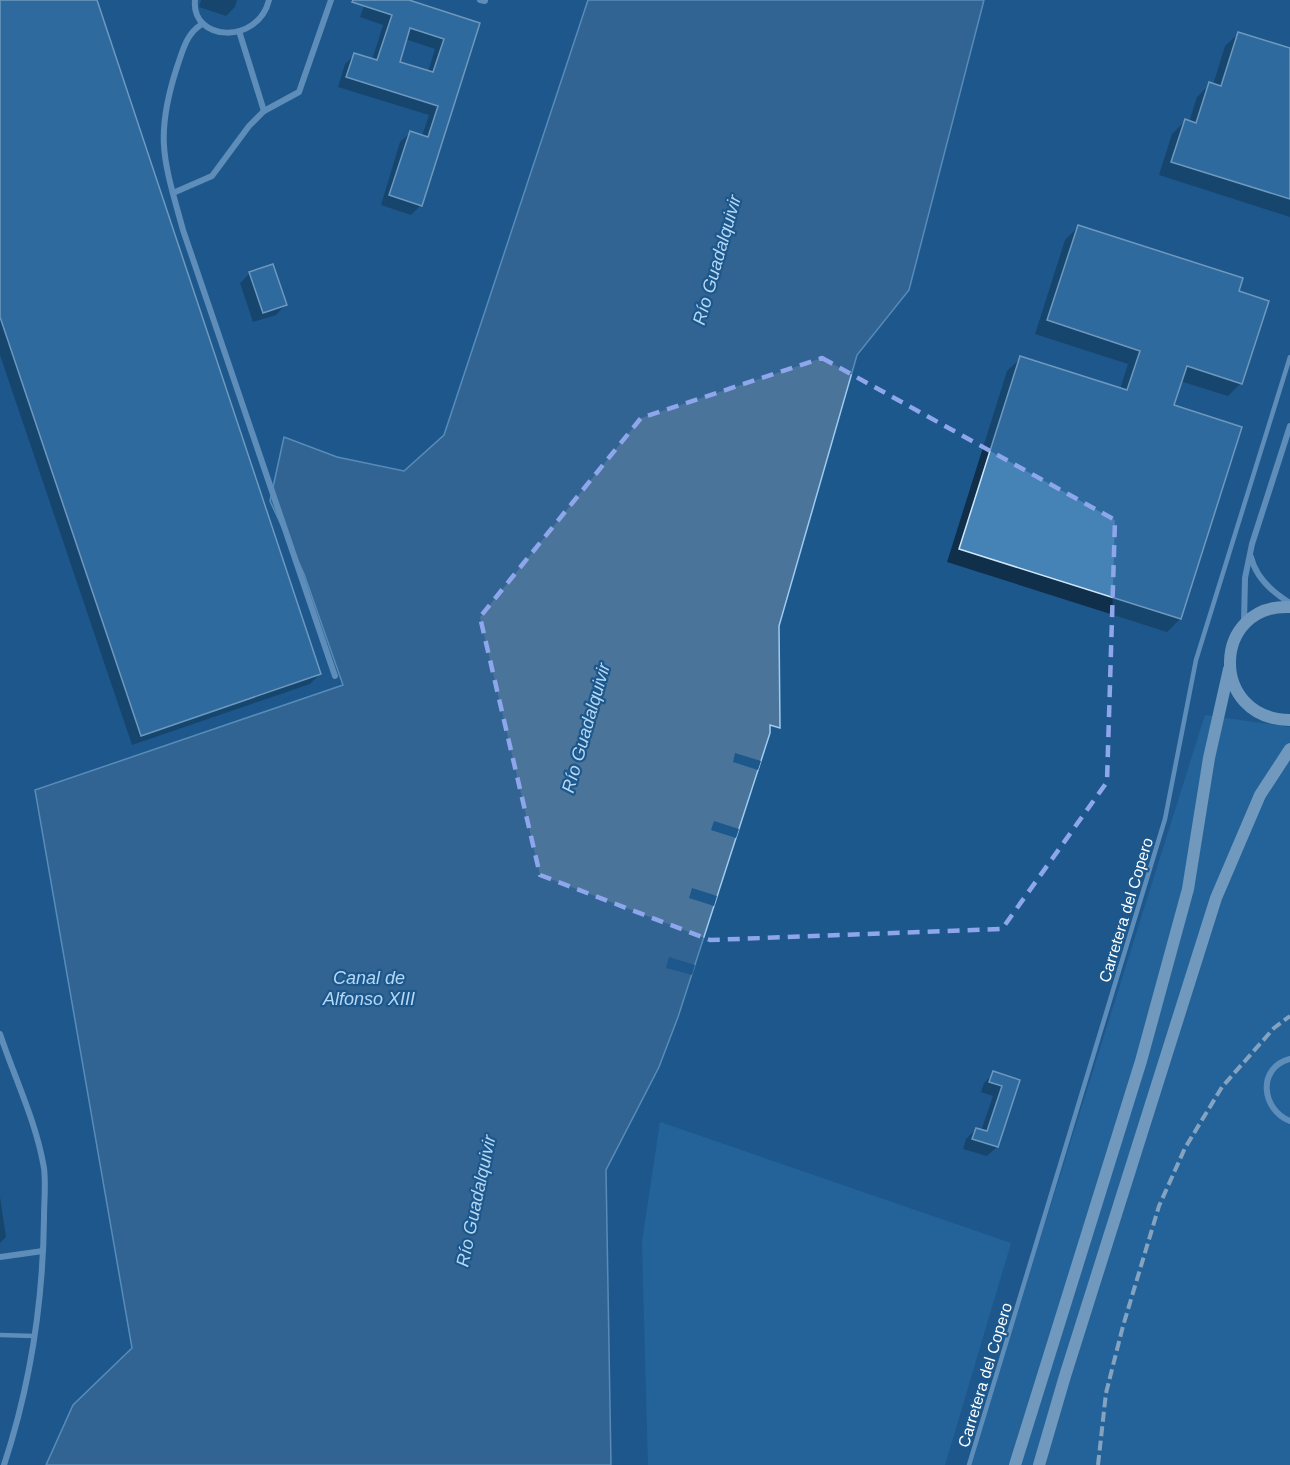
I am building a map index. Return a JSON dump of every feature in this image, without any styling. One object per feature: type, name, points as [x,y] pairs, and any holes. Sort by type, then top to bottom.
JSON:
[{"type":"main road","points":[[1015,1465],[1141,1061],[1188,890],[1209,758],[1234,638],[1243,625],[1268,609],[1290,605]]},
{"type":"main road","points":[[1229,669],[1234,687],[1244,702],[1259,714],[1276,720],[1290,720]]},
{"type":"main road","points":[[1040,1465],[1065,1376],[1216,898],[1260,795],[1290,749]]},
{"type":"street","points":[[195,0],[194,12],[202,24],[222,32],[252,28],[261,20],[269,0]]},
{"type":"street","points":[[173,193],[212,177],[249,126],[264,111],[299,92],[331,0]]},
{"type":"street","points":[[202,24],[187,39],[163,122],[162,144],[173,193],[335,676]]},
{"type":"street","points":[[239,31],[264,111]]},
{"type":"street","points":[[1243,625],[1246,613],[1245,578],[1250,553],[1290,426]]},
{"type":"street","points":[[1250,553],[1255,569],[1266,585],[1290,605]]},
{"type":"street","points":[[0,1034],[2,1048],[30,1112],[44,1170],[43,1251],[34,1336],[17,1425],[4,1465]]},
{"type":"street","points":[[1290,1051],[1267,1081],[1266,1095],[1270,1106],[1278,1116],[1290,1121]]},
{"type":"street","points":[[1280,1063],[1290,1059]]},
{"type":"street","points":[[0,1257],[43,1251]]},
{"type":"lane","name":"Carretera del Copero","points":[[969,1465],[1165,819],[1196,660],[1290,357]]},
{"type":"lane","points":[[0,1335],[34,1336]]},
{"type":"highlighted area","points":[[822,358],[1115,520],[1107,782],[1002,929],[710,940],[540,875],[480,617],[641,418]]},
{"type":"shaded area","points":[[1205,715],[1290,727],[1290,1465],[969,1465]]},
{"type":"shaded area","points":[[660,1122],[1011,1243],[945,1465],[648,1465],[642,1242]]},
{"type":"water","name":"Canal de Alfonso XIII","points":[[588,0],[984,0],[909,290],[857,355],[779,626],[780,728],[770,725],[770,733],[678,1017],[659,1067],[606,1170],[611,1465],[46,1465],[73,1405],[132,1348],[35,790],[343,685],[304,574],[270,501],[284,437],[337,457],[404,471],[444,435]]},
{"type":"pier","points":[[735,753],[761,761],[758,770],[733,762]]},
{"type":"pier","points":[[714,821],[739,829],[736,838],[711,830]]},
{"type":"pier","points":[[692,888],[717,896],[714,906],[689,898]]},
{"type":"pier","points":[[669,957],[695,965],[692,975],[666,968]]},
{"type":"building","points":[[0,0],[97,0],[321,674],[141,736],[0,317]]},
{"type":"building","points":[[353,0],[409,0],[480,23],[422,206],[389,195],[410,131],[428,137],[438,106],[346,77],[354,53],[377,60],[392,15],[352,2]],"holes":[[[410,28],[444,39],[433,72],[400,62]]]},
{"type":"building","points":[[1238,32],[1290,48],[1290,199],[1171,162],[1185,119],[1196,123],[1209,82],[1221,86]]},
{"type":"building","points":[[1078,225],[1243,278],[1239,291],[1269,301],[1242,384],[1187,366],[1174,405],[1242,427],[1181,619],[959,549],[1020,356],[1127,390],[1140,351],[1047,320]]},
{"type":"building","points":[[273,264],[287,305],[263,313],[249,272]]},
{"type":"building","points":[[993,1071],[1020,1080],[998,1147],[972,1139],[976,1128],[987,1131],[1002,1086],[989,1082]]},
{"type":"railway","points":[[1098,1465],[1106,1393],[1123,1326],[1159,1206],[1185,1148],[1222,1087],[1274,1028],[1290,1016]]},
{"type":"water label","name":"Río Guadalquivir","points":[[717,260]]},
{"type":"water label","name":"Río Guadalquivir","points":[[586,728]]},
{"type":"water label","name":"Río Guadalquivir","points":[[476,1201]]}]
